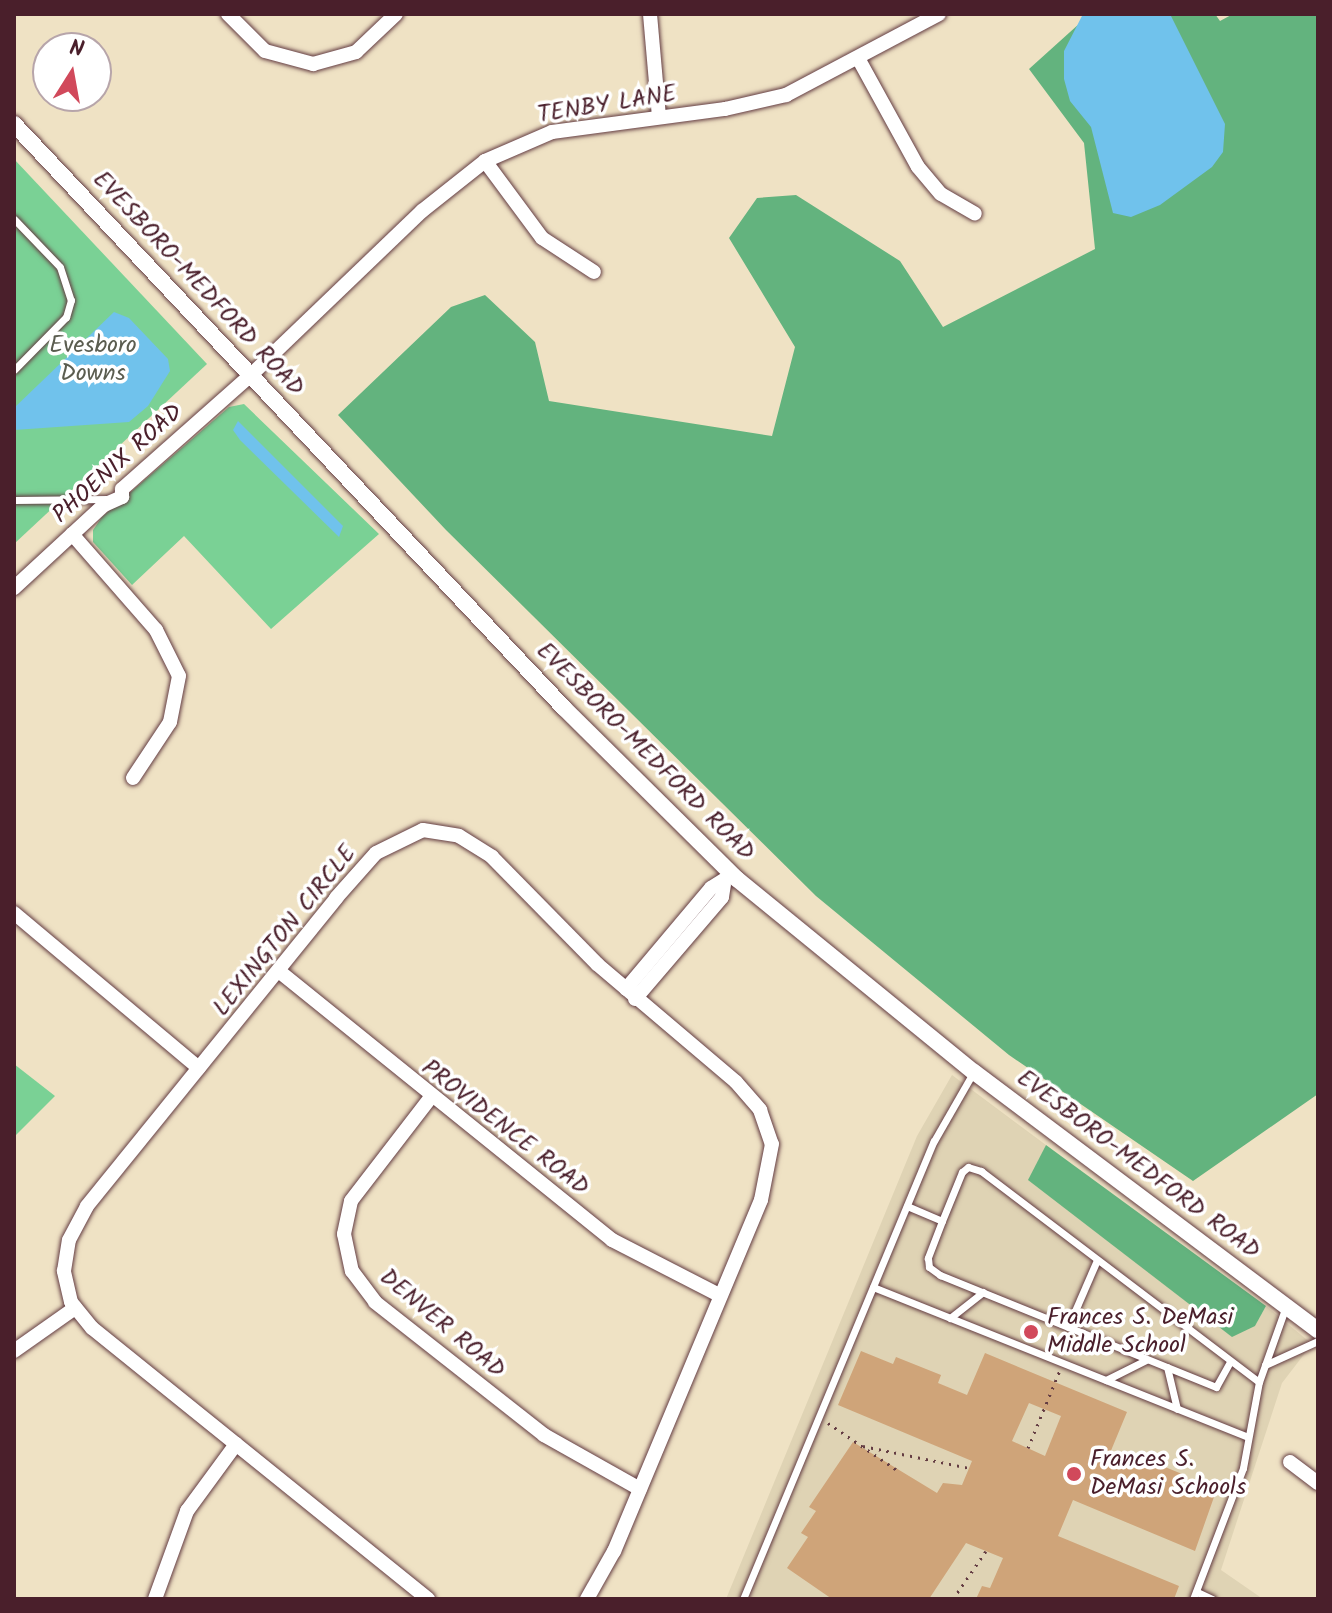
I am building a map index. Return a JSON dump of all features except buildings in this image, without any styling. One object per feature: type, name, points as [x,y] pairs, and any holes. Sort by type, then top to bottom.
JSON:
[{"type":"street","points":[[228,14],[265,51],[313,64],[356,52],[396,14]]},
{"type":"street","points":[[650,14],[659,116]]},
{"type":"street","name":"TENBY LANE","points":[[252,374],[422,211],[485,161],[543,134],[766,101],[858,58],[939,14]]},
{"type":"street","points":[[858,58],[929,182],[975,214]]},
{"type":"street","name":"EVESBORO-MEDFORD ROAD","points":[[14,124],[728,879],[974,1072],[1318,1330]]},
{"type":"street","points":[[485,161],[542,238],[594,272]]},
{"type":"street","name":"PHOENIX ROAD","points":[[14,588],[104,505],[122,497],[122,489],[252,374]]},
{"type":"street","points":[[72,534],[156,630],[179,676],[170,722],[133,778]]},
{"type":"street","name":"LEXINGTON CIRCLE","points":[[428,1599],[114,1347],[75,1308],[64,1271],[76,1223],[199,1068],[376,853],[423,830],[476,844],[631,994],[736,1082],[768,1126],[772,1144],[768,1181],[640,1489],[587,1599]]},
{"type":"street","points":[[631,994],[722,897],[728,879]]},
{"type":"street","points":[[14,913],[199,1068]]},
{"type":"street","name":"PROVIDENCE ROAD","points":[[280,972],[431,1097],[612,1240],[719,1295]]},
{"type":"street","name":"DENVER ROAD","points":[[431,1097],[351,1201],[344,1234],[352,1271],[375,1302],[523,1419],[558,1445],[640,1489]]},
{"type":"street","points":[[14,1351],[75,1308]]},
{"type":"street","points":[[155,1599],[187,1511],[236,1444]]},
{"type":"street","points":[[1290,1462],[1318,1483]]},
{"type":"lane","points":[[14,219],[60,267],[71,300],[66,317],[14,370]]},
{"type":"lane","points":[[14,500],[122,497]]},
{"type":"lane","points":[[744,1599],[934,1141],[974,1072]]},
{"type":"lane","points":[[1230,1362],[1216,1387],[929,1267],[942,1221],[968,1167],[981,1171],[1259,1382]]},
{"type":"lane","points":[[907,1206],[942,1221]]},
{"type":"lane","points":[[1068,1327],[1097,1260]]},
{"type":"lane","points":[[873,1287],[1246,1436]]},
{"type":"lane","points":[[950,1318],[983,1292]]},
{"type":"lane","points":[[1212,1599],[1195,1596],[1243,1468],[1246,1436],[1259,1382],[1286,1306]]},
{"type":"lane","points":[[1265,1365],[1318,1341]]},
{"type":"lane","points":[[1106,1380],[1146,1360]]},
{"type":"lane","points":[[1167,1367],[1177,1409]]},
{"type":"path","points":[[1028,1448],[1063,1363]]},
{"type":"path","points":[[818,1417],[897,1470]]},
{"type":"path","points":[[863,1446],[969,1468]]},
{"type":"path","points":[[953,1599],[986,1551]]},
{"type":"shaded area","name":"Frances S. DeMasi Middle School","points":[[952,1075],[1046,1145],[1029,1180],[1255,1326],[1266,1306],[1312,1344],[1282,1383],[1221,1570],[1263,1599],[726,1599],[917,1136]]},
{"type":"green space","points":[[1090,14],[1215,14],[1220,21],[1233,14],[1318,14],[1318,1094],[1193,1181],[1009,1055],[816,896],[446,530],[338,415],[451,307],[485,295],[535,342],[549,401],[772,436],[795,347],[729,238],[757,198],[796,195],[900,261],[943,327],[1095,249],[1084,143],[1029,69]]},
{"type":"green space","name":"Evesboro Downs","points":[[14,159],[207,364],[14,544]]},
{"type":"green space","points":[[244,404],[379,534],[271,629],[184,536],[132,585],[93,542],[93,530],[102,517],[229,407]]},
{"type":"green space","points":[[14,1064],[55,1096],[14,1137]]},
{"type":"green space","points":[[1046,1145],[1266,1306],[1255,1326],[1232,1337],[1028,1180]]},
{"type":"water","points":[[1083,14],[1170,14],[1225,124],[1223,152],[1212,167],[1160,205],[1131,217],[1113,213],[1091,127],[1070,101],[1064,79],[1064,51]]},
{"type":"water","points":[[114,312],[129,318],[168,359],[170,371],[148,406],[129,422],[14,430],[14,408]]},
{"type":"water","points":[[238,421],[343,526],[339,537],[240,440],[233,430]]},
{"type":"place","name":"Frances S. DeMasi Middle School","points":[[1031,1332]]},
{"type":"place","name":"Frances S. DeMasi Schools","points":[[1074,1474]]}]
